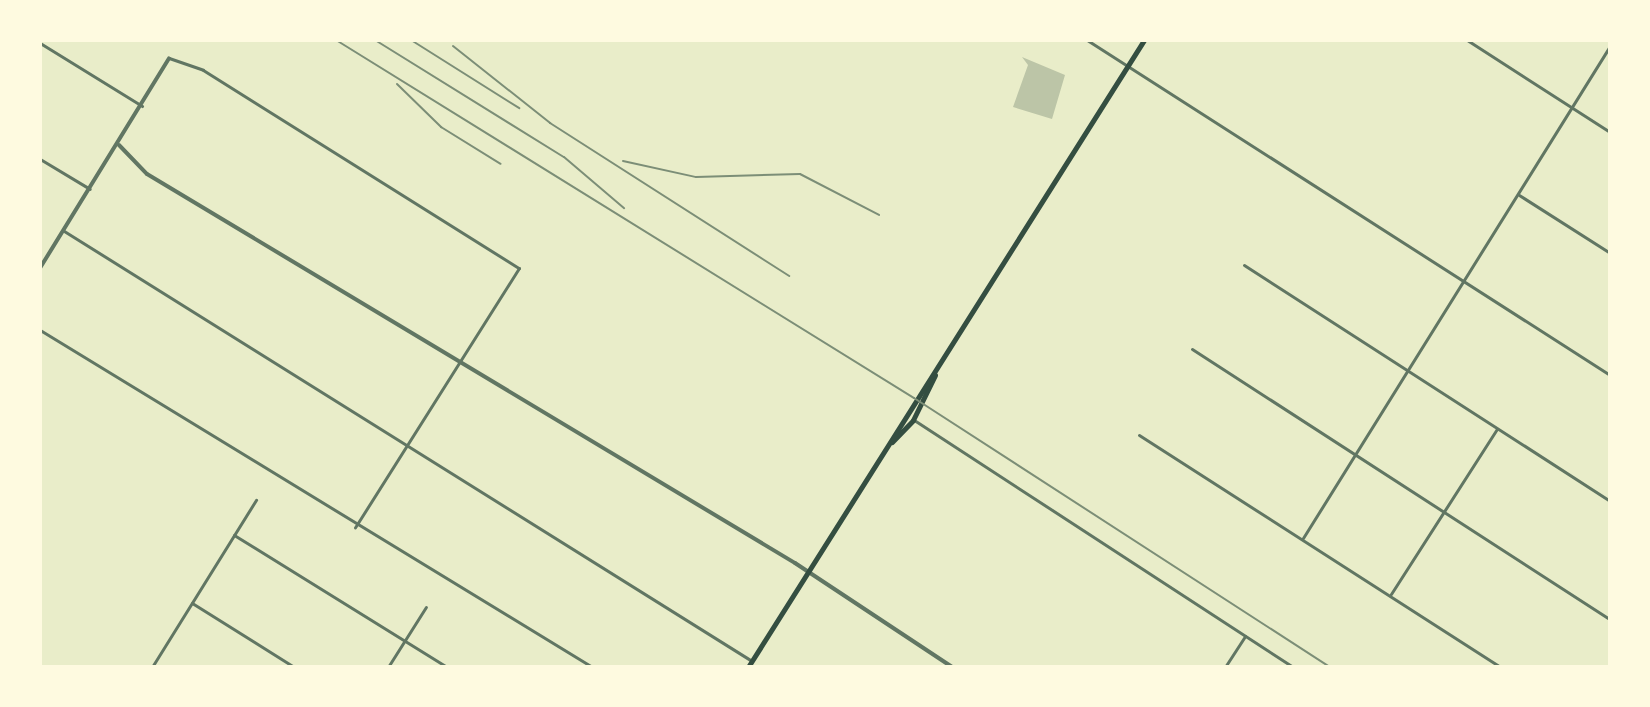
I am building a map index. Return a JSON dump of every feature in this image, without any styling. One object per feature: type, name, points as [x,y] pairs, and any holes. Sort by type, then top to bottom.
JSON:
[{"type":"main road","points":[[748,667],[1144,40]]},
{"type":"main road","points":[[892,442],[913,420],[935,375]]},
{"type":"street","points":[[1087,40],[1610,375]]},
{"type":"street","points":[[1467,40],[1610,132]]},
{"type":"street","points":[[40,43],[142,106]]},
{"type":"street","points":[[1303,538],[1610,46]]},
{"type":"street","points":[[40,268],[119,145],[169,58],[203,70],[519,268],[355,527]]},
{"type":"street","points":[[119,145],[147,174],[807,574],[952,667]]},
{"type":"street","points":[[40,159],[90,189]]},
{"type":"street","points":[[1519,195],[1610,253]]},
{"type":"street","points":[[64,231],[752,661]]},
{"type":"street","points":[[1244,265],[1610,501]]},
{"type":"street","points":[[40,330],[355,527],[592,667]]},
{"type":"street","points":[[1192,349],[1610,619]]},
{"type":"street","points":[[913,420],[1293,667]]},
{"type":"street","points":[[1390,595],[1497,429]]},
{"type":"street","points":[[1139,435],[1500,667]]},
{"type":"street","points":[[152,667],[256,500]]},
{"type":"street","points":[[234,535],[447,667]]},
{"type":"street","points":[[192,603],[294,667]]},
{"type":"street","points":[[388,667],[426,607]]},
{"type":"street","points":[[1225,667],[1245,636]]},
{"type":"building","points":[[1022,57],[1065,75],[1052,119],[1013,107],[1028,65]]},
{"type":"railway","points":[[336,40],[914,398],[1330,667]]},
{"type":"railway","points":[[375,40],[564,157],[624,208]]},
{"type":"railway","points":[[411,40],[519,108]]},
{"type":"railway","points":[[453,46],[550,123],[789,276]]},
{"type":"railway","points":[[397,84],[441,127],[501,164]]},
{"type":"railway","points":[[623,161],[696,177],[800,174],[879,215]]}]
